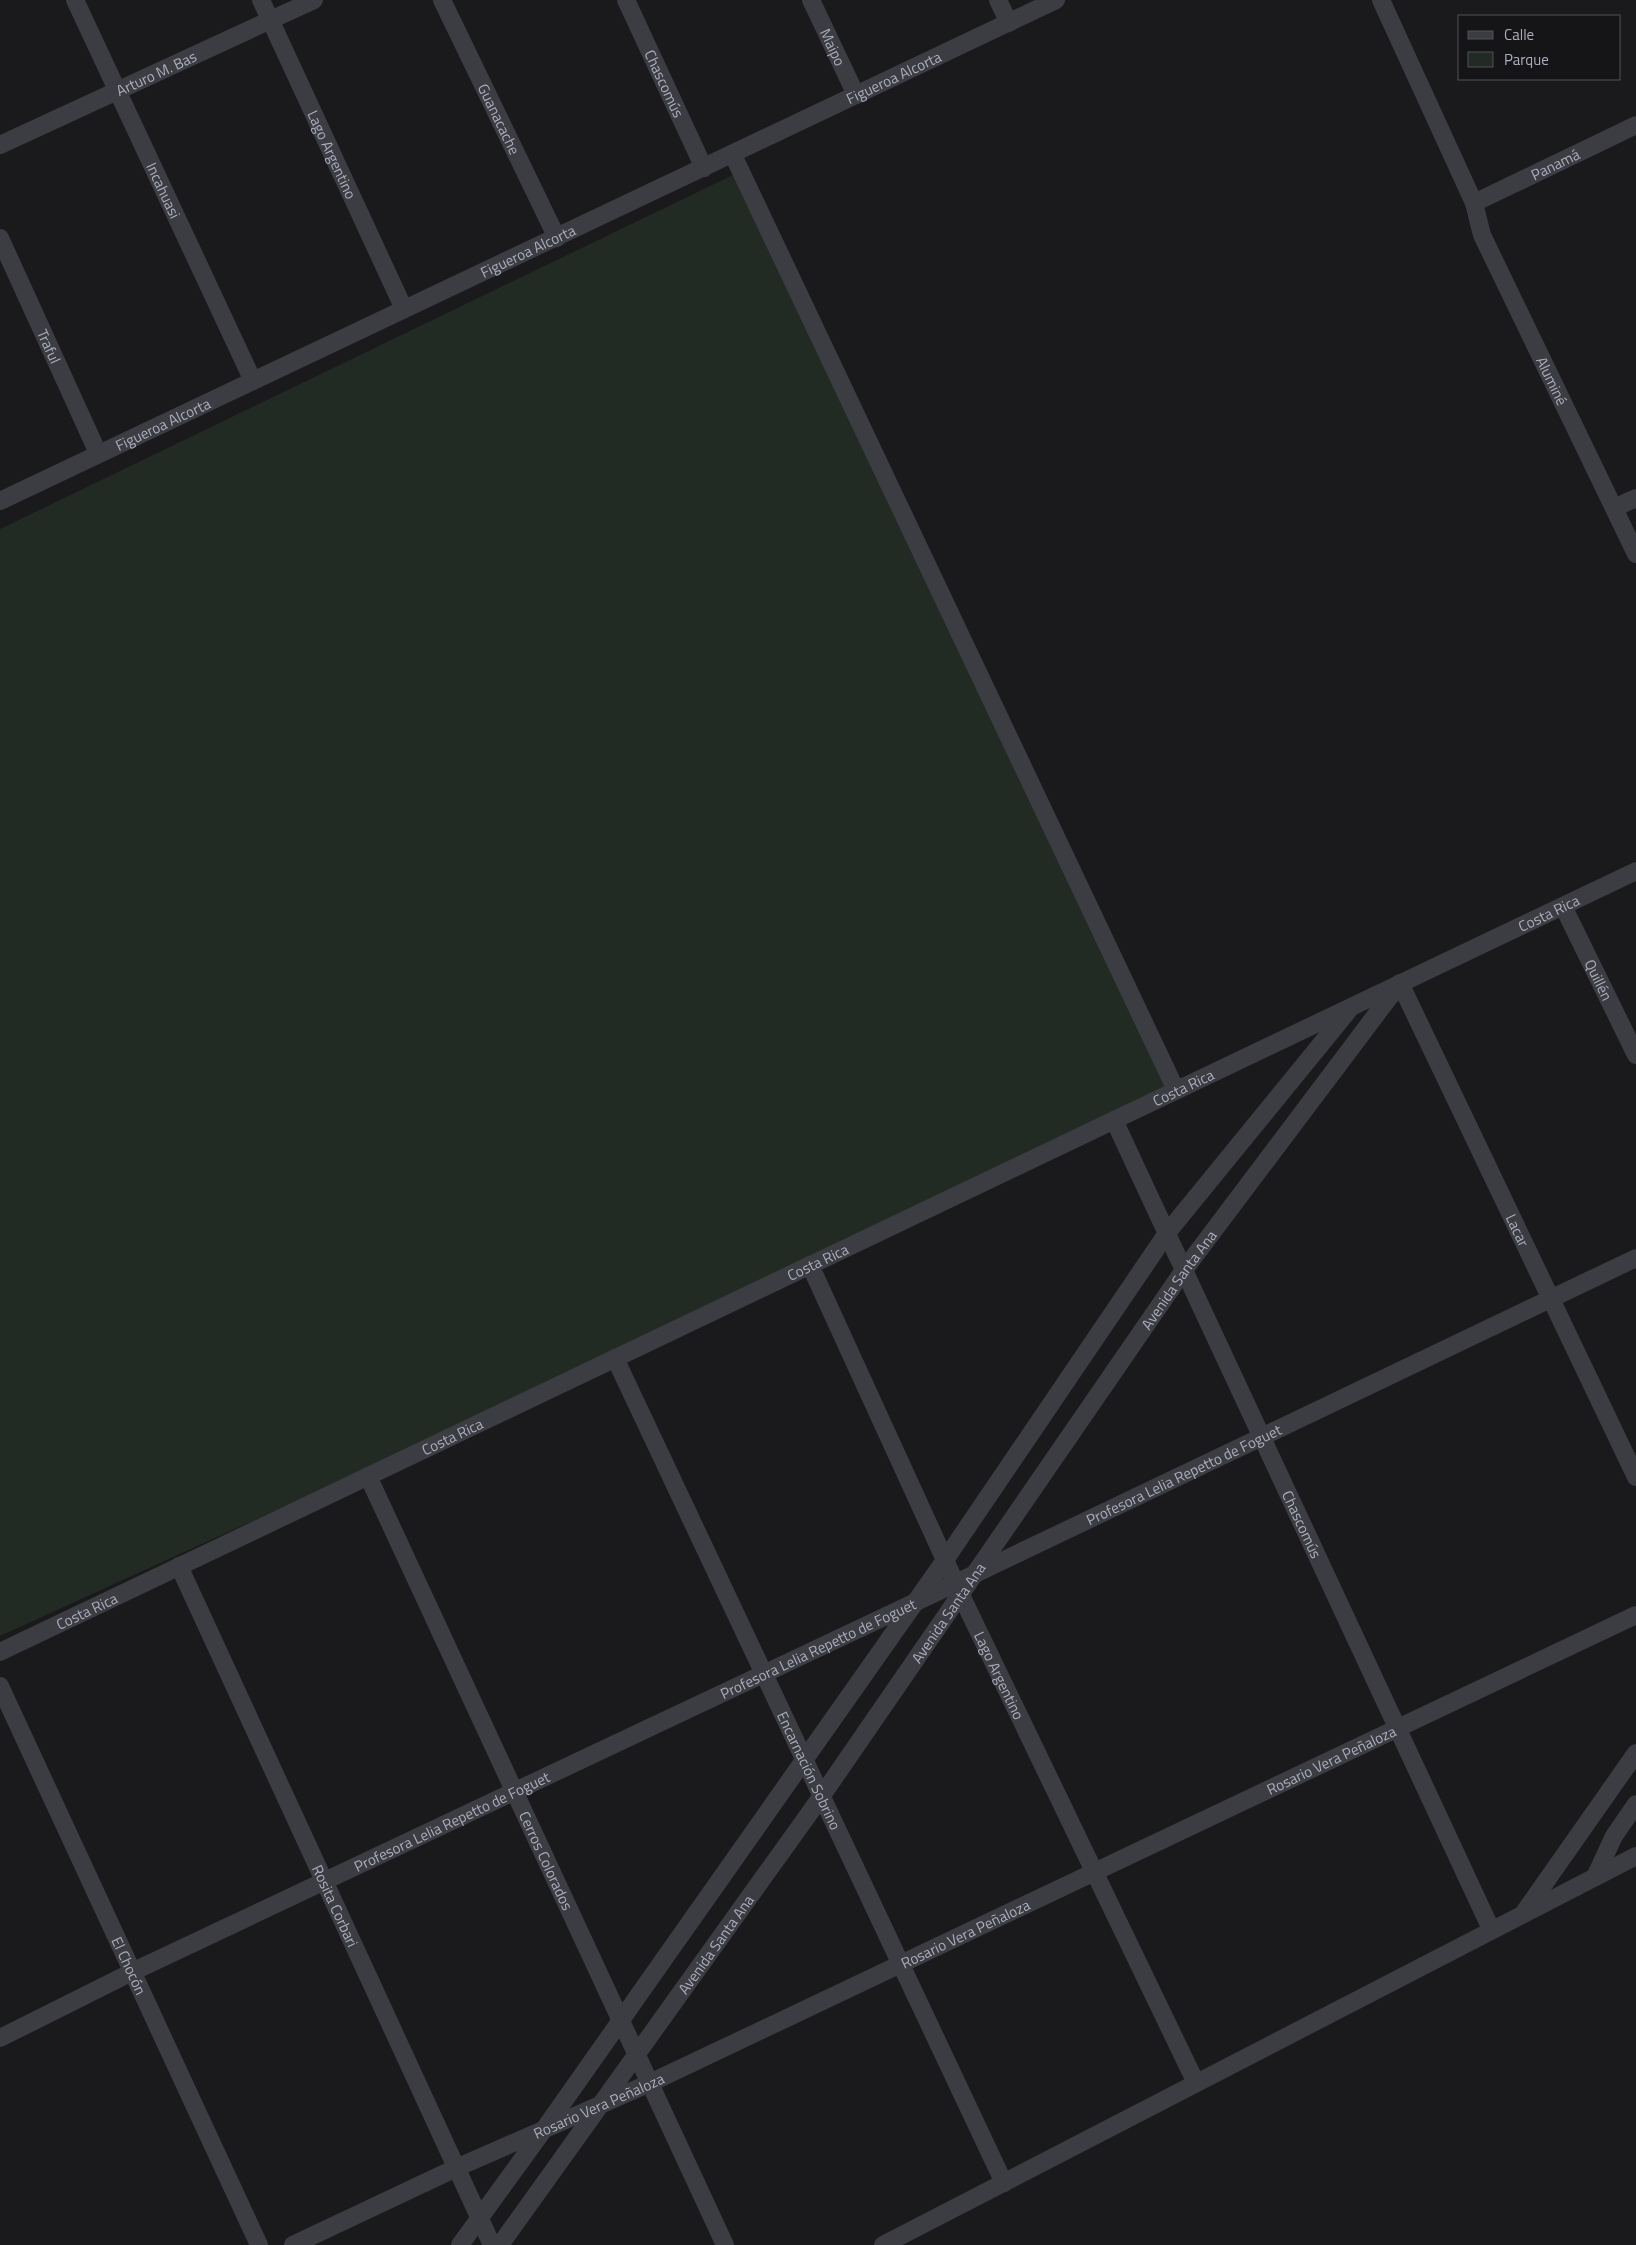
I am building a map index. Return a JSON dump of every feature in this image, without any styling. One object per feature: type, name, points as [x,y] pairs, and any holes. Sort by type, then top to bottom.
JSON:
[{"type":"street","name":"Incahuasi","points":[[75,0],[253,381]]},
{"type":"street","name":"Lago Argentino","points":[[262,0],[404,309]]},
{"type":"street","name":"Arturo M. Bas","points":[[0,145],[314,0]]},
{"type":"street","name":"Guanacache","points":[[442,0],[557,238]]},
{"type":"street","name":"Chascomús","points":[[626,0],[704,168]]},
{"type":"street","name":"Maipo","points":[[811,0],[856,96]]},
{"type":"street","points":[[998,0],[1009,23]]},
{"type":"street","name":"Figueroa Alcorta","points":[[0,501],[1056,0]]},
{"type":"street","name":"Aluminé","points":[[1381,0],[1474,203],[1482,235],[1636,554]]},
{"type":"street","name":"Panamá","points":[[1474,203],[1636,125]]},
{"type":"street","points":[[733,154],[1176,1090]]},
{"type":"street","name":"Traful","points":[[0,238],[98,453]]},
{"type":"street","points":[[1614,508],[1636,498]]},
{"type":"street","name":"Costa Rica","points":[[0,1652],[1636,871]]},
{"type":"street","name":"Quillén","points":[[1563,906],[1636,1055]]},
{"type":"street","name":"Avenida Santa Ana","points":[[976,1574],[1184,1270],[1400,984]]},
{"type":"street","name":"Lacar","points":[[1400,984],[1636,1477]]},
{"type":"street","points":[[460,2245],[545,2128],[915,1603],[1167,1234],[1351,1007]]},
{"type":"street","name":"Chascomús","points":[[1114,1120],[1491,1929]]},
{"type":"street","name":"Profesora Lelia Repetto de Foguet","points":[[0,2038],[132,1972],[763,1674],[915,1603],[958,1589],[976,1574],[1552,1300],[1636,1258]]},
{"type":"street","name":"Lago Argentino","points":[[810,1265],[958,1589],[1196,2083]]},
{"type":"street","name":"Encarnación Sobrino","points":[[615,1358],[1004,2183]]},
{"type":"street","name":"Cerros Colorados","points":[[368,1476],[725,2245]]},
{"type":"street","name":"Rosita Corbari","points":[[179,1566],[492,2245]]},
{"type":"street","name":"Avenida Santa Ana","points":[[500,2245],[821,1797],[958,1589]]},
{"type":"street","name":"Rosario Vera Peñaloza","points":[[293,2245],[456,2168],[650,2083],[1396,1727],[1636,1615]]},
{"type":"street","name":"El Chocón","points":[[0,1686],[259,2245]]},
{"type":"street","points":[[1520,1917],[1636,1753]]},
{"type":"street","points":[[1595,1877],[1614,1836],[1636,1804]]},
{"type":"street","points":[[883,2245],[1491,1929],[1520,1917],[1636,1856]]},
{"type":"green space","points":[[741,171],[1168,1087],[360,1472],[0,1636],[0,529]]}]
